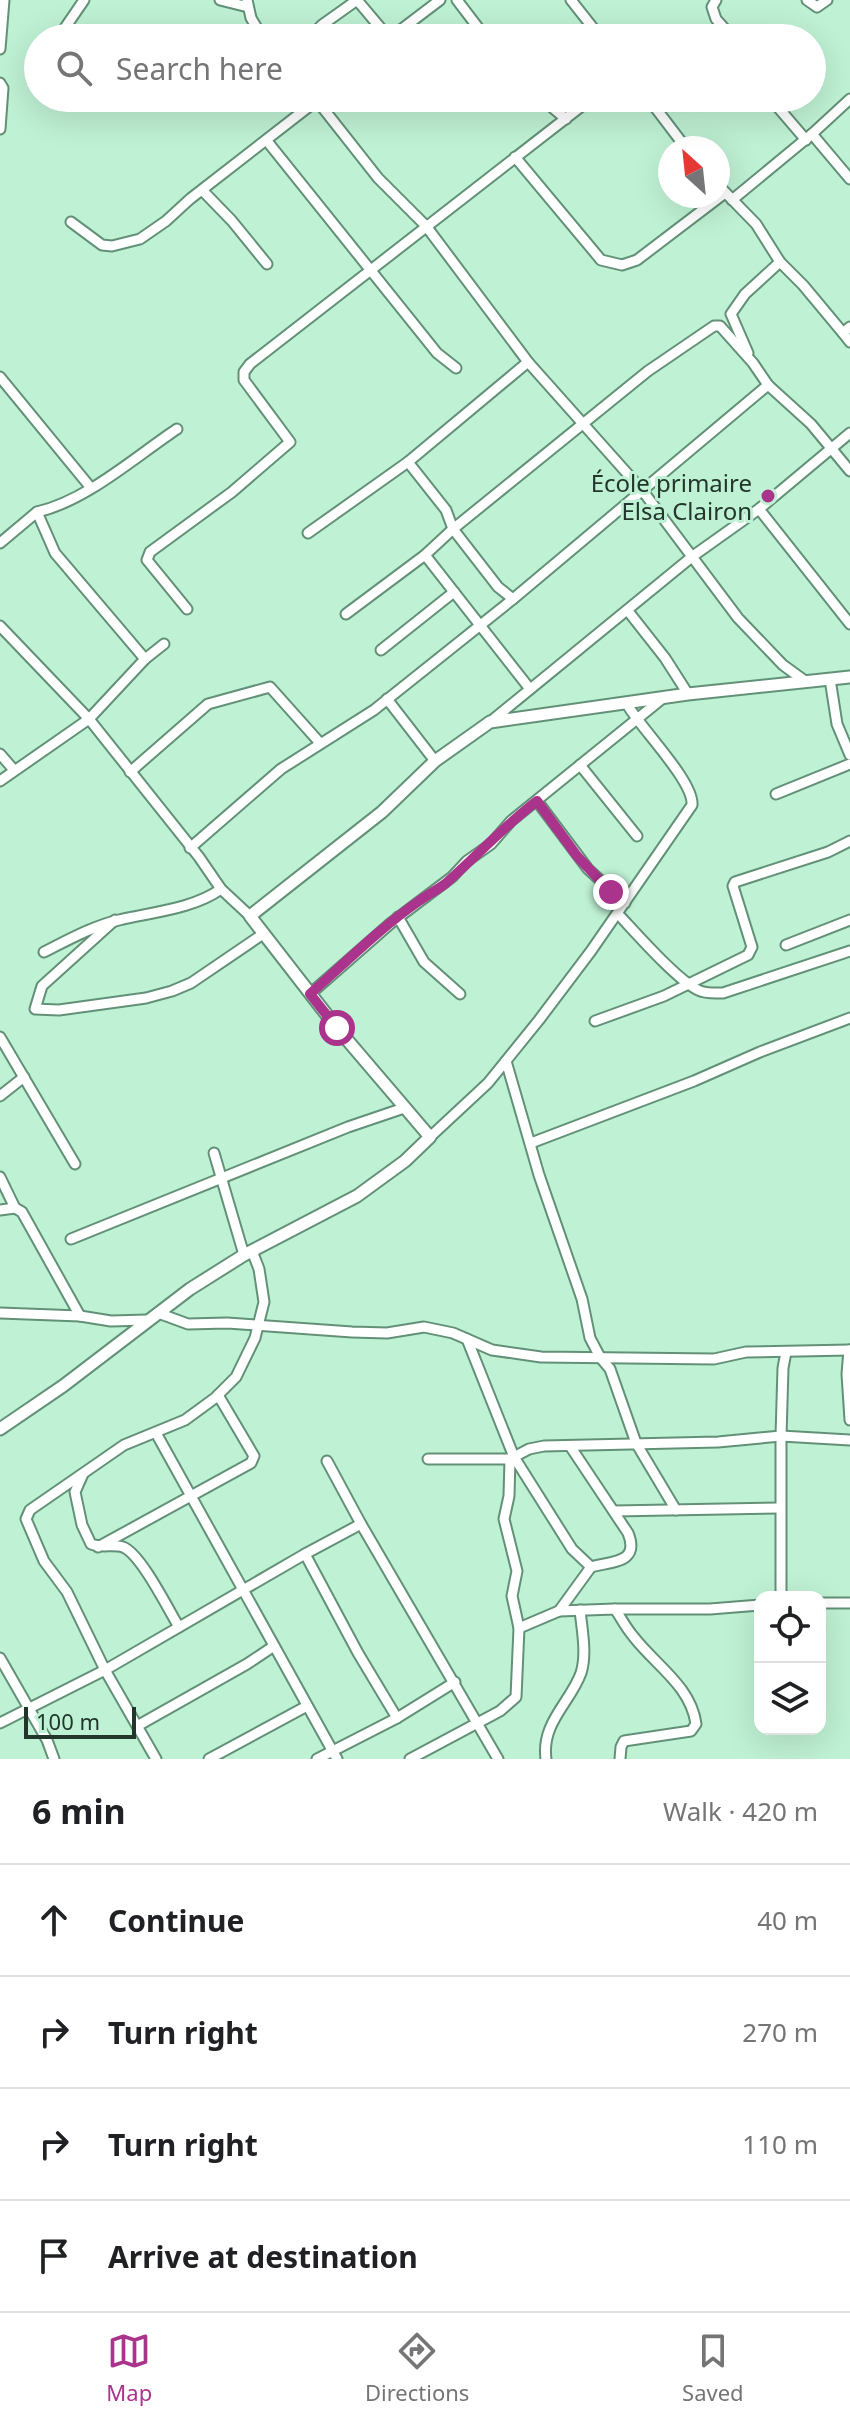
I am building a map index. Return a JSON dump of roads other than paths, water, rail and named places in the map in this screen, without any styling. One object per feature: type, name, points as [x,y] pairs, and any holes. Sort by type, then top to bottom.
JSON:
[{"type":"street","points":[[0,49],[4,0]]},
{"type":"street","points":[[68,24],[84,0]]},
{"type":"street","points":[[220,0],[248,4],[255,24]]},
{"type":"street","points":[[323,24],[357,0],[378,24]]},
{"type":"street","points":[[408,24],[440,0]]},
{"type":"street","points":[[457,0],[475,24]]},
{"type":"street","points":[[571,0],[590,24]]},
{"type":"street","points":[[716,0],[712,7],[720,24]]},
{"type":"street","points":[[807,0],[817,7],[827,0]]},
{"type":"street","points":[[0,83],[3,88],[0,129]]},
{"type":"street","points":[[730,190],[809,137],[850,99]]},
{"type":"street","points":[[71,222],[102,245],[124,244],[140,239],[302,112]]},
{"type":"street","points":[[327,112],[378,178],[426,226],[528,362],[642,490],[738,618],[783,665],[805,681]]},
{"type":"street","points":[[558,112],[566,119]]},
{"type":"street","points":[[187,609],[147,560],[150,552],[232,492],[290,442],[244,380],[244,372],[250,364],[575,112]]},
{"type":"street","points":[[659,112],[677,136]]},
{"type":"street","points":[[784,112],[850,179]]},
{"type":"street","points":[[267,141],[437,353],[456,368]]},
{"type":"street","points":[[515,157],[601,260],[622,265],[637,260],[705,208]]},
{"type":"street","points":[[202,190],[267,264]]},
{"type":"street","points":[[730,198],[756,224],[780,262],[848,334]]},
{"type":"street","points":[[753,363],[731,314],[745,294],[780,262]]},
{"type":"street","points":[[346,614],[425,555],[648,371],[714,326],[720,326],[768,385],[811,424],[850,471]]},
{"type":"street","points":[[308,533],[408,462],[528,362]]},
{"type":"street","points":[[0,377],[91,488]]},
{"type":"street","points":[[190,848],[281,769],[387,699],[513,599],[768,385]]},
{"type":"street","points":[[0,543],[37,512],[58,508],[82,496],[177,429]]},
{"type":"street","points":[[250,916],[382,812],[435,761],[490,722],[693,556],[833,450],[850,433]]},
{"type":"street","points":[[408,462],[446,510],[453,529],[498,587],[513,599]]},
{"type":"street","points":[[759,509],[850,624]]},
{"type":"street","points":[[37,512],[55,553],[145,659]]},
{"type":"street","points":[[425,555],[530,689]]},
{"type":"street","points":[[381,650],[454,592]]},
{"type":"street","points":[[628,611],[665,658],[688,694]]},
{"type":"street","points":[[0,626],[89,719],[221,889],[250,916],[310,994],[430,1137]]},
{"type":"street","points":[[0,781],[89,719],[145,659],[164,644]]},
{"type":"street","points":[[490,722],[688,694],[850,677]]},
{"type":"street","points":[[830,679],[837,724],[850,755]]},
{"type":"street","points":[[130,772],[208,704],[241,696],[261,687],[270,687],[320,743]]},
{"type":"street","points":[[310,994],[398,917],[438,889],[467,861],[491,844],[511,821],[663,698]]},
{"type":"street","points":[[387,699],[435,761]]},
{"type":"street","points":[[0,1429],[63,1386],[152,1317],[248,1253],[357,1196],[405,1161],[488,1083],[618,914],[692,805],[693,797],[668,758],[636,721],[627,704]]},
{"type":"street","points":[[0,754],[14,770]]},
{"type":"street","points":[[776,794],[850,764]]},
{"type":"street","points":[[580,765],[637,836]]},
{"type":"street","points":[[537,801],[588,869],[625,903]]},
{"type":"street","points":[[595,1021],[664,996],[722,970],[752,952],[733,886],[735,882],[828,852],[850,841]]},
{"type":"street","points":[[44,952],[115,920],[197,901],[221,889]]},
{"type":"street","points":[[618,914],[689,983],[707,993],[723,993],[850,951]]},
{"type":"street","points":[[398,917],[424,962],[460,994]]},
{"type":"street","points":[[115,920],[42,986],[35,1009],[59,1010],[146,998],[172,991],[191,983],[263,934]]},
{"type":"street","points":[[786,945],[850,920]]},
{"type":"street","points":[[531,1143],[850,1018]]},
{"type":"street","points":[[0,1037],[75,1164]]},
{"type":"street","points":[[506,1061],[539,1175],[582,1299],[590,1338],[610,1369],[636,1443],[676,1510]]},
{"type":"street","points":[[0,1096],[24,1077]]},
{"type":"street","points":[[71,1239],[348,1127],[404,1108]]},
{"type":"street","points":[[156,1759],[105,1670],[67,1592],[44,1561],[26,1519],[30,1510],[124,1445],[185,1420],[236,1377],[246,1359],[264,1302],[259,1269],[248,1253],[214,1153]]},
{"type":"street","points":[[0,1177],[15,1208],[22,1212],[80,1316]]},
{"type":"street","points":[[0,1210],[15,1208]]},
{"type":"street","points":[[0,1313],[80,1316],[111,1321],[152,1317],[180,1323],[387,1333],[424,1327],[453,1333],[492,1350],[528,1356],[714,1359],[746,1352],[850,1350],[850,1420]]},
{"type":"street","points":[[467,1339],[512,1458],[579,1558],[591,1567]]},
{"type":"street","points":[[781,1591],[779,1508],[786,1352]]},
{"type":"street","points":[[98,1547],[251,1463],[254,1456],[218,1395]]},
{"type":"street","points":[[156,1433],[334,1755]]},
{"type":"street","points":[[428,1459],[512,1458],[529,1449],[544,1446],[718,1442],[781,1436],[850,1440]]},
{"type":"street","points":[[559,1611],[591,1567],[628,1557],[632,1552],[628,1533],[570,1446]]},
{"type":"street","points":[[416,1757],[500,1711],[516,1697],[519,1628],[512,1596],[517,1571],[504,1519],[512,1458]]},
{"type":"street","points":[[327,1461],[498,1759]]},
{"type":"street","points":[[84,1474],[75,1492],[82,1525],[91,1544],[122,1547],[134,1555],[179,1627]]},
{"type":"street","points":[[614,1511],[779,1508]]},
{"type":"street","points":[[0,1723],[105,1670],[361,1524]]},
{"type":"street","points":[[305,1554],[397,1718]]},
{"type":"street","points":[[826,1603],[850,1603]]},
{"type":"street","points":[[519,1628],[559,1611],[754,1605]]},
{"type":"street","points":[[615,1609],[633,1637],[689,1699],[696,1724],[691,1731],[624,1741],[620,1759]]},
{"type":"street","points":[[546,1759],[545,1750],[556,1713],[574,1688],[582,1670],[580,1610]]},
{"type":"street","points":[[139,1725],[274,1646]]},
{"type":"street","points":[[0,1658],[54,1759]]},
{"type":"street","points":[[317,1759],[334,1755],[455,1682]]},
{"type":"street","points":[[209,1759],[307,1706]]},
{"type":"place","name":"École primaire Elsa Clairon","points":[[768,496]]}]
